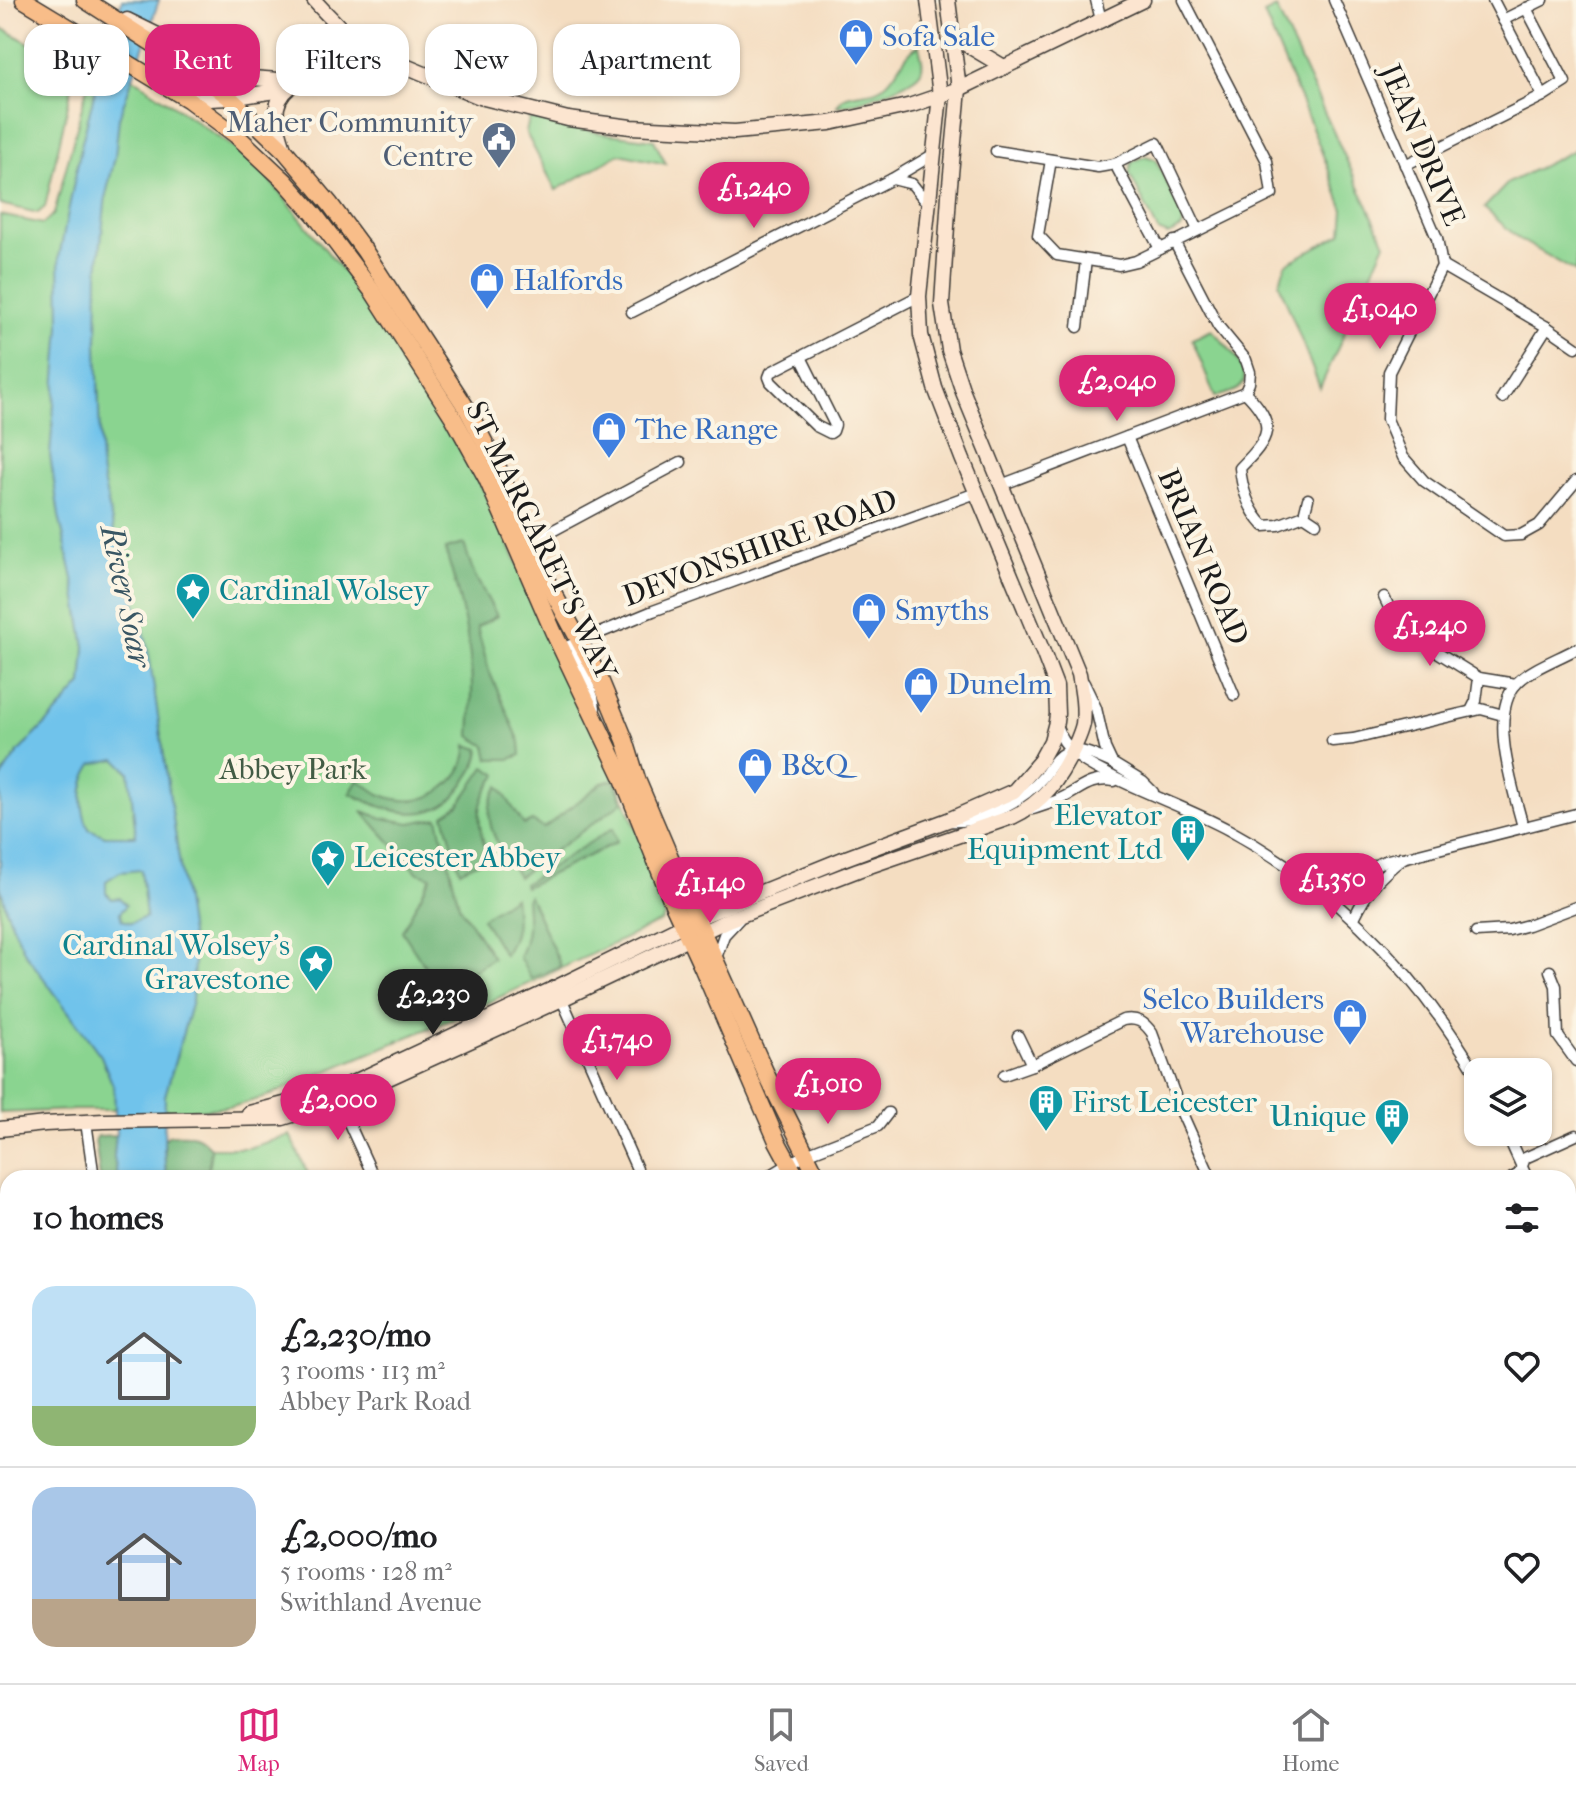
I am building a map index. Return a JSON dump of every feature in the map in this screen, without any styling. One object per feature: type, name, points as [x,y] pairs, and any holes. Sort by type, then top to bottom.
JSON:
[{"type":"main road","name":"ST MARGARET'S WAY","points":[[24,0],[189,100],[236,135],[285,181],[315,215],[373,292],[470,444],[523,546],[581,642],[612,705],[693,928]]},
{"type":"main road","name":"ST MARGARET'S WAY","points":[[86,0],[145,33]]},
{"type":"main road","name":"ST MARGARET'S WAY","points":[[227,96],[285,151],[330,204],[364,250],[467,409],[501,474],[523,546],[561,649],[693,928]]},
{"type":"main road","points":[[693,928],[716,958],[767,1076],[814,1170]]},
{"type":"main road","points":[[693,928],[793,1170]]},
{"type":"street","points":[[314,0],[337,24]]},
{"type":"street","points":[[0,1129],[104,1121],[218,1120],[336,1096],[693,928],[1014,791],[1040,761],[1051,741],[1056,722],[1056,686],[935,388],[921,335],[919,296],[940,95],[928,0]]},
{"type":"street","points":[[948,0],[959,89],[942,304],[949,350],[1001,485],[1096,708],[1105,748],[1112,763]]},
{"type":"street","points":[[1096,0],[1101,20]]},
{"type":"street","points":[[409,68],[480,97],[563,118],[631,127],[735,132],[830,123],[912,105],[959,89],[1143,0]]},
{"type":"street","points":[[1051,160],[1038,235],[1057,255],[1086,260],[1119,265],[1136,261],[1272,194],[1267,161],[1184,0]]},
{"type":"street","name":"JEAN DRIVE","points":[[1334,0],[1437,238],[1442,266],[1389,372],[1387,419],[1403,457],[1424,481],[1504,536],[1521,535],[1539,525],[1576,481]]},
{"type":"street","points":[[1493,0],[1543,96]]},
{"type":"street","points":[[1503,20],[1543,0]]},
{"type":"street","points":[[1405,165],[1565,82],[1526,8]]},
{"type":"street","points":[[952,36],[1004,67]]},
{"type":"street","points":[[189,100],[276,91]]},
{"type":"street","points":[[282,96],[276,109],[285,151]]},
{"type":"street","points":[[996,151],[1098,167],[1115,164],[1157,143],[1198,230]]},
{"type":"street","points":[[632,312],[892,179],[934,154]]},
{"type":"street","points":[[1115,164],[1160,249]]},
{"type":"street","points":[[892,179],[912,184],[928,204]]},
{"type":"street","points":[[976,493],[1245,392],[1250,372],[1246,360],[1218,326],[1174,241]]},
{"type":"street","points":[[1078,327],[1086,260]]},
{"type":"street","points":[[1442,266],[1576,347]]},
{"type":"street","points":[[801,357],[835,425],[830,433],[816,426],[771,382],[771,372],[919,296]]},
{"type":"street","points":[[1502,398],[1547,327]]},
{"type":"street","points":[[1245,392],[1258,406],[1267,423],[1265,441],[1240,468],[1253,514],[1264,526],[1278,525],[1304,515]]},
{"type":"street","name":"BRIAN ROAD","points":[[1127,437],[1234,695]]},
{"type":"street","points":[[523,546],[681,462]]},
{"type":"street","name":"DEVONSHIRE ROAD","points":[[561,649],[653,611],[976,493]]},
{"type":"street","points":[[1304,515],[1308,499]]},
{"type":"street","points":[[1304,515],[1316,523]]},
{"type":"street","points":[[1384,597],[1399,628],[1479,678],[1516,684]]},
{"type":"street","points":[[581,642],[576,650],[593,697],[599,729]]},
{"type":"street","points":[[1523,827],[1508,767],[1503,715],[1507,699],[1516,684],[1576,649]]},
{"type":"street","points":[[1026,811],[1049,791],[1073,751],[1082,727],[1084,703],[1079,674]]},
{"type":"street","points":[[1471,711],[1476,701],[1479,678]]},
{"type":"street","points":[[1332,741],[1353,739],[1481,709],[1503,715]]},
{"type":"street","points":[[1056,722],[1063,741],[1088,764],[1254,844],[1334,901],[1354,918],[1420,992],[1467,1058]]},
{"type":"street","points":[[948,820],[962,822],[1010,804],[1042,778],[1057,758],[1073,751],[1112,763],[1143,782],[1159,798]]},
{"type":"street","points":[[693,928],[742,914],[1061,799],[1084,784],[1102,779],[1127,784]]},
{"type":"street","points":[[1325,875],[1576,814]]},
{"type":"street","points":[[887,843],[892,858]]},
{"type":"street","points":[[1354,918],[1372,886],[1403,858]]},
{"type":"street","points":[[1334,901],[1375,865]]},
{"type":"street","points":[[1476,932],[1509,930],[1576,907]]},
{"type":"street","points":[[716,958],[724,935],[742,914]]},
{"type":"street","points":[[1550,971],[1556,986],[1558,1036],[1576,1061]]},
{"type":"street","points":[[559,993],[637,1170]]},
{"type":"street","points":[[1004,1075],[1032,1065],[1123,1020],[1140,1020],[1152,1033],[1180,1109],[1207,1170]]},
{"type":"street","points":[[1018,1036],[1032,1065]]},
{"type":"street","points":[[336,1096],[370,1170]]},
{"type":"street","points":[[794,1170],[806,1154],[878,1126],[888,1113]]},
{"type":"street","points":[[86,1122],[93,1170]]},
{"type":"street","points":[[1520,1170],[1525,1158],[1576,1135]]},
{"type":"street","points":[[1513,1146],[1524,1170]]},
{"type":"green space","points":[[1276,8],[1385,243],[1320,388],[1279,283],[1286,264],[1342,233],[1344,210],[1264,14]]},
{"type":"green space","points":[[0,27],[24,40],[24,96],[70,96],[45,207],[38,213],[0,204]]},
{"type":"green space","points":[[919,45],[923,65],[916,76],[882,93],[837,106],[845,97],[882,87]]},
{"type":"green space","name":"Abbey Park","points":[[129,76],[145,86],[145,96],[160,96],[257,164],[369,304],[476,474],[612,768],[666,904],[662,921],[470,1011],[265,1097],[235,1106],[200,1110],[0,1113],[0,215],[43,224],[54,214],[85,96],[129,96]]},
{"type":"green space","points":[[529,118],[654,140],[666,164],[620,154],[556,190],[526,133]]},
{"type":"green space","points":[[1576,149],[1576,272],[1519,239],[1484,208],[1508,183]]},
{"type":"green space","points":[[1146,156],[1155,159],[1184,217],[1182,228],[1168,235],[1158,231],[1129,173],[1132,162]]},
{"type":"green space","points":[[1212,330],[1230,349],[1244,374],[1244,382],[1239,388],[1215,397],[1192,339]]},
{"type":"green space","points":[[464,544],[474,574],[497,616],[477,627],[489,671],[520,742],[521,755],[510,759],[489,759],[486,746],[470,736],[472,686],[467,634],[445,549]]},
{"type":"green space","points":[[467,745],[480,749],[475,766],[454,797],[438,808],[426,812],[400,812],[350,793],[358,780],[389,798],[409,800],[428,797],[457,775],[465,759]]},
{"type":"green space","points":[[485,767],[498,775],[481,804],[480,824],[489,857],[460,871],[444,815],[459,805]]},
{"type":"green space","points":[[614,780],[623,802],[518,877],[498,844],[490,822],[492,798],[499,786],[524,825],[532,821],[544,828],[602,783]]},
{"type":"green space","points":[[362,811],[410,823],[438,818],[459,905],[493,958],[472,971],[463,990],[434,980],[402,931],[431,877],[418,873]]},
{"type":"green space","points":[[613,828],[617,842],[525,887],[524,884]]},
{"type":"green space","points":[[529,896],[561,966],[531,979],[519,957],[526,935],[526,899]]},
{"type":"green space","points":[[514,897],[515,927],[504,955],[482,918]]},
{"type":"green space","points":[[116,1135],[116,1170],[99,1170],[95,1140],[98,1136]]},
{"type":"green space","points":[[170,1135],[197,1136],[211,1148],[208,1170],[166,1170],[164,1139]]},
{"type":"green space","points":[[290,1135],[306,1170],[208,1170],[211,1148],[248,1148]]},
{"type":"water","points":[[122,0],[159,0],[151,24],[145,24],[145,41],[129,88],[129,24],[115,24]]},
{"type":"water","name":"River Soar","points":[[94,96],[126,96],[119,118],[115,157],[106,195],[98,272],[101,470],[114,532],[143,626],[150,661],[194,961],[192,1001],[165,1096],[165,1170],[116,1170],[114,1088],[101,1056],[25,953],[7,912],[0,886],[0,781],[19,751],[82,684],[85,647],[50,455],[60,326],[59,257]],"holes":[[[116,759],[129,772],[136,836],[105,836],[89,829],[82,796],[93,764]],[[141,870],[146,917],[131,923],[122,920],[120,913],[126,905],[120,898],[112,899],[106,893],[106,881],[120,872]]]},
{"type":"place","name":"Sofa Sale","points":[[856,67]]},
{"type":"place","name":"Maher Community Centre","points":[[499,170]]},
{"type":"place","name":"Halfords","points":[[487,311]]},
{"type":"place","name":"The Range","points":[[609,460]]},
{"type":"place","name":"Cardinal Wolsey","points":[[193,621]]},
{"type":"place","name":"Smyths","points":[[869,641]]},
{"type":"place","name":"Dunelm","points":[[921,715]]},
{"type":"place","name":"B&Q","points":[[755,796]]},
{"type":"place","name":"Elevator Equipment Ltd","points":[[1188,863]]},
{"type":"place","name":"Leicester Abbey","points":[[328,888]]},
{"type":"place","name":"Cardinal Wolsey's Gravestone","points":[[316,993]]},
{"type":"place","name":"Selco Builders Warehouse","points":[[1350,1047]]},
{"type":"place","name":"First Leicester","points":[[1046,1133]]},
{"type":"place","name":"Unique","points":[[1392,1147]]}]
